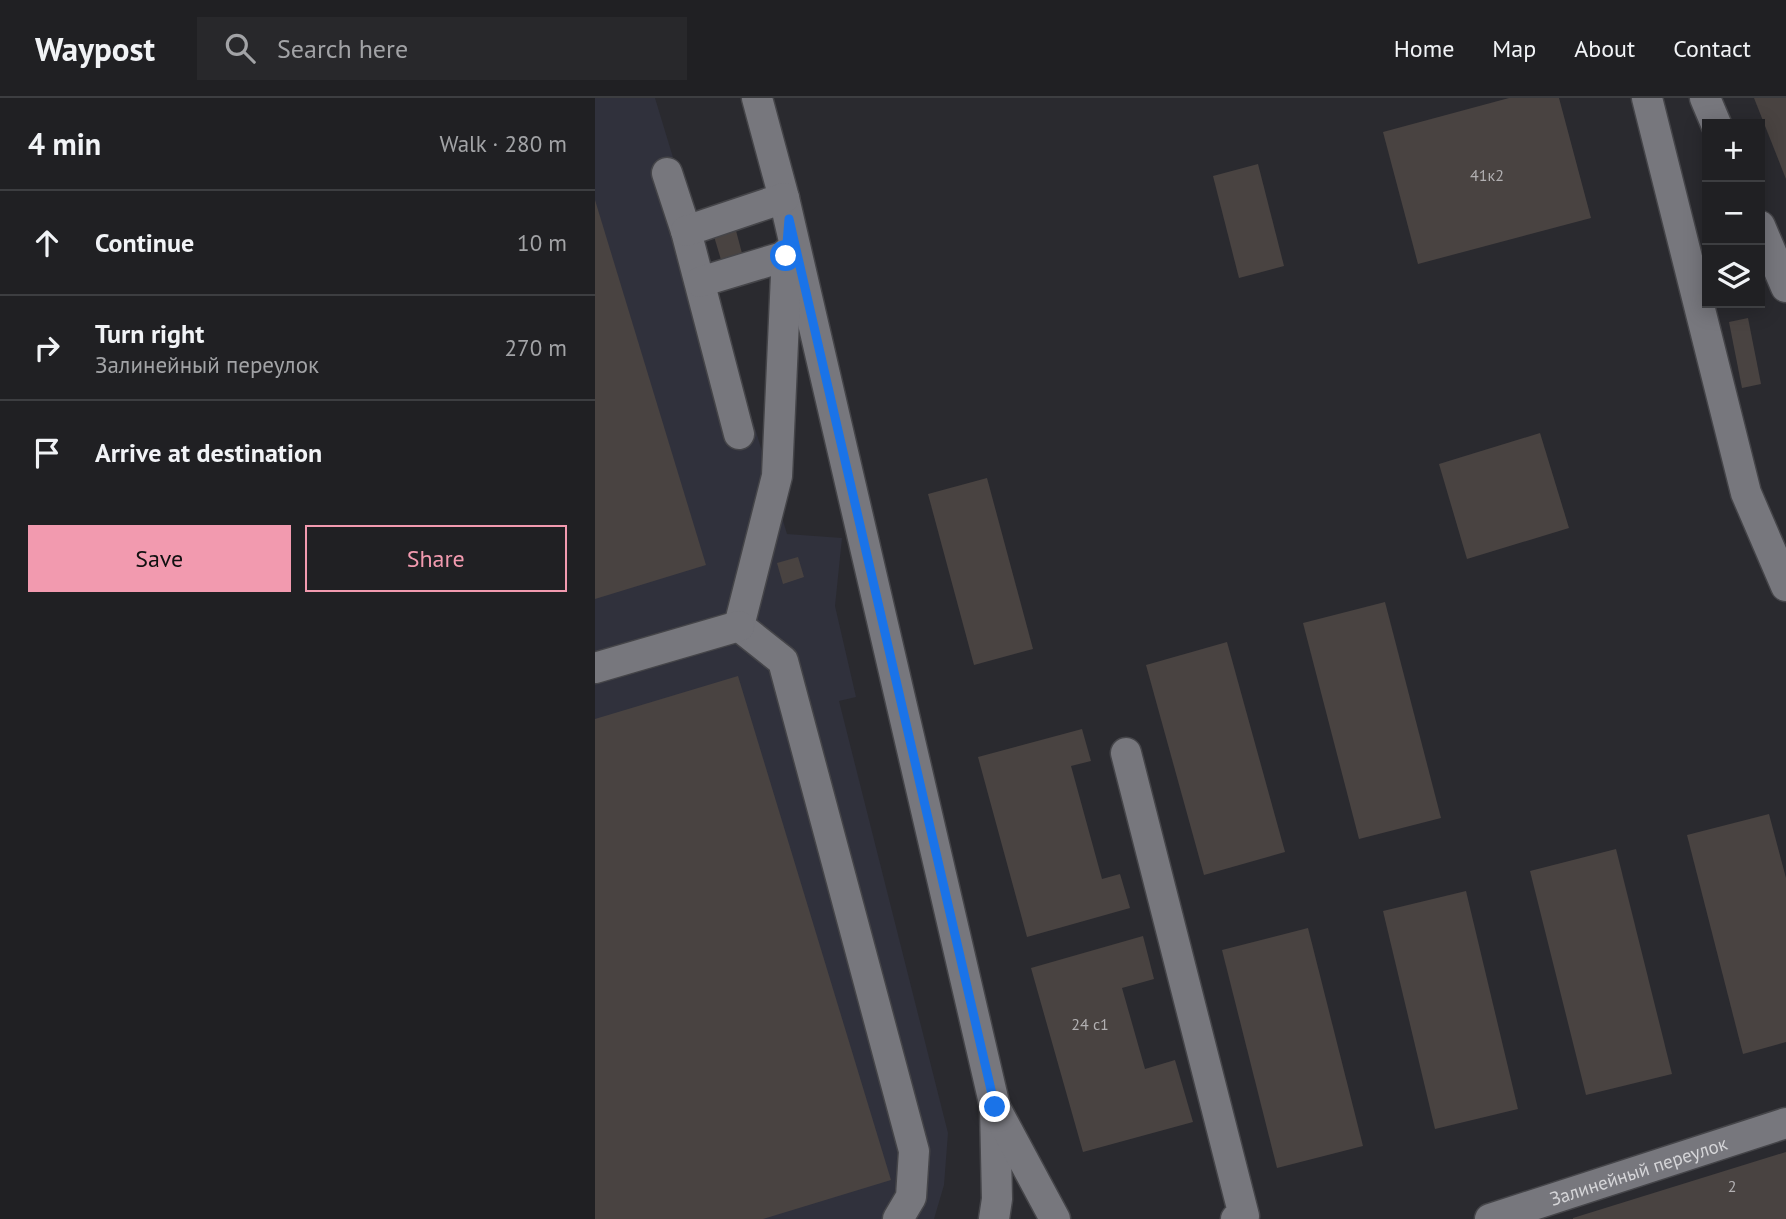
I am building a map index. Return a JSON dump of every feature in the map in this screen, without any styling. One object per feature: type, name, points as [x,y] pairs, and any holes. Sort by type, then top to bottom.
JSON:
[{"type":"street","points":[[757,98],[786,209],[995,1107],[997,1199],[994,1219]]},
{"type":"street","points":[[1647,98],[1746,493],[1786,586]]},
{"type":"street","points":[[1705,98],[1714,119]]},
{"type":"street","points":[[667,173],[686,231],[739,434]]},
{"type":"street","points":[[686,231],[786,209]]},
{"type":"street","points":[[739,626],[777,476],[786,209]]},
{"type":"street","points":[[1765,238],[1786,287]]},
{"type":"street","points":[[700,282],[786,256]]},
{"type":"street","points":[[595,668],[739,626]]},
{"type":"street","points":[[739,626],[783,661],[911,1138],[914,1151],[911,1197],[898,1219]]},
{"type":"street","points":[[1126,753],[1244,1216],[1236,1219]]},
{"type":"street","points":[[995,1107],[1055,1219]]},
{"type":"street","name":"Залинейный переулок","points":[[1490,1219],[1786,1123]]},
{"type":"shaded area","points":[[595,98],[655,98],[787,534],[842,538],[835,606],[856,697],[839,701],[948,1133],[944,1185],[934,1219],[595,1219]]},
{"type":"building","points":[[1509,98],[1559,98],[1591,218],[1418,264],[1383,132]]},
{"type":"building","points":[[1754,98],[1786,98],[1786,179],[1765,126],[1765,119],[1762,119]]},
{"type":"building","points":[[1258,164],[1284,266],[1239,278],[1213,176]]},
{"type":"building","points":[[595,200],[706,565],[595,599]]},
{"type":"building","points":[[735,227],[743,257],[722,263],[713,233]]},
{"type":"building","points":[[1748,318],[1761,384],[1742,388],[1729,322]]},
{"type":"building","points":[[1540,433],[1569,528],[1467,559],[1439,464]]},
{"type":"building","points":[[987,478],[1033,649],[974,665],[928,494]]},
{"type":"building","points":[[798,557],[804,577],[783,584],[777,563]]},
{"type":"building","points":[[1385,602],[1441,818],[1359,839],[1303,623]]},
{"type":"building","points":[[1227,642],[1285,852],[1204,875],[1146,665]]},
{"type":"building","points":[[738,676],[891,1180],[763,1219],[595,1219],[595,719]]},
{"type":"building","points":[[1082,729],[1091,761],[1071,766],[1102,879],[1120,874],[1130,908],[1027,937],[978,757]]},
{"type":"building","points":[[1769,814],[1786,878],[1786,1042],[1743,1054],[1687,835]]},
{"type":"building","points":[[1616,849],[1672,1074],[1586,1095],[1530,871]]},
{"type":"building","points":[[1466,891],[1518,1109],[1435,1129],[1383,911]]},
{"type":"building","points":[[1308,928],[1363,1146],[1277,1168],[1222,950]]},
{"type":"building","points":[[1143,936],[1154,979],[1122,988],[1145,1069],[1175,1060],[1193,1122],[1083,1152],[1031,968]]},
{"type":"building","points":[[1786,1152],[1786,1219],[1573,1219],[1573,1218]]},
{"type":"route","points":[[786,256],[789,219],[995,1107]]}]
